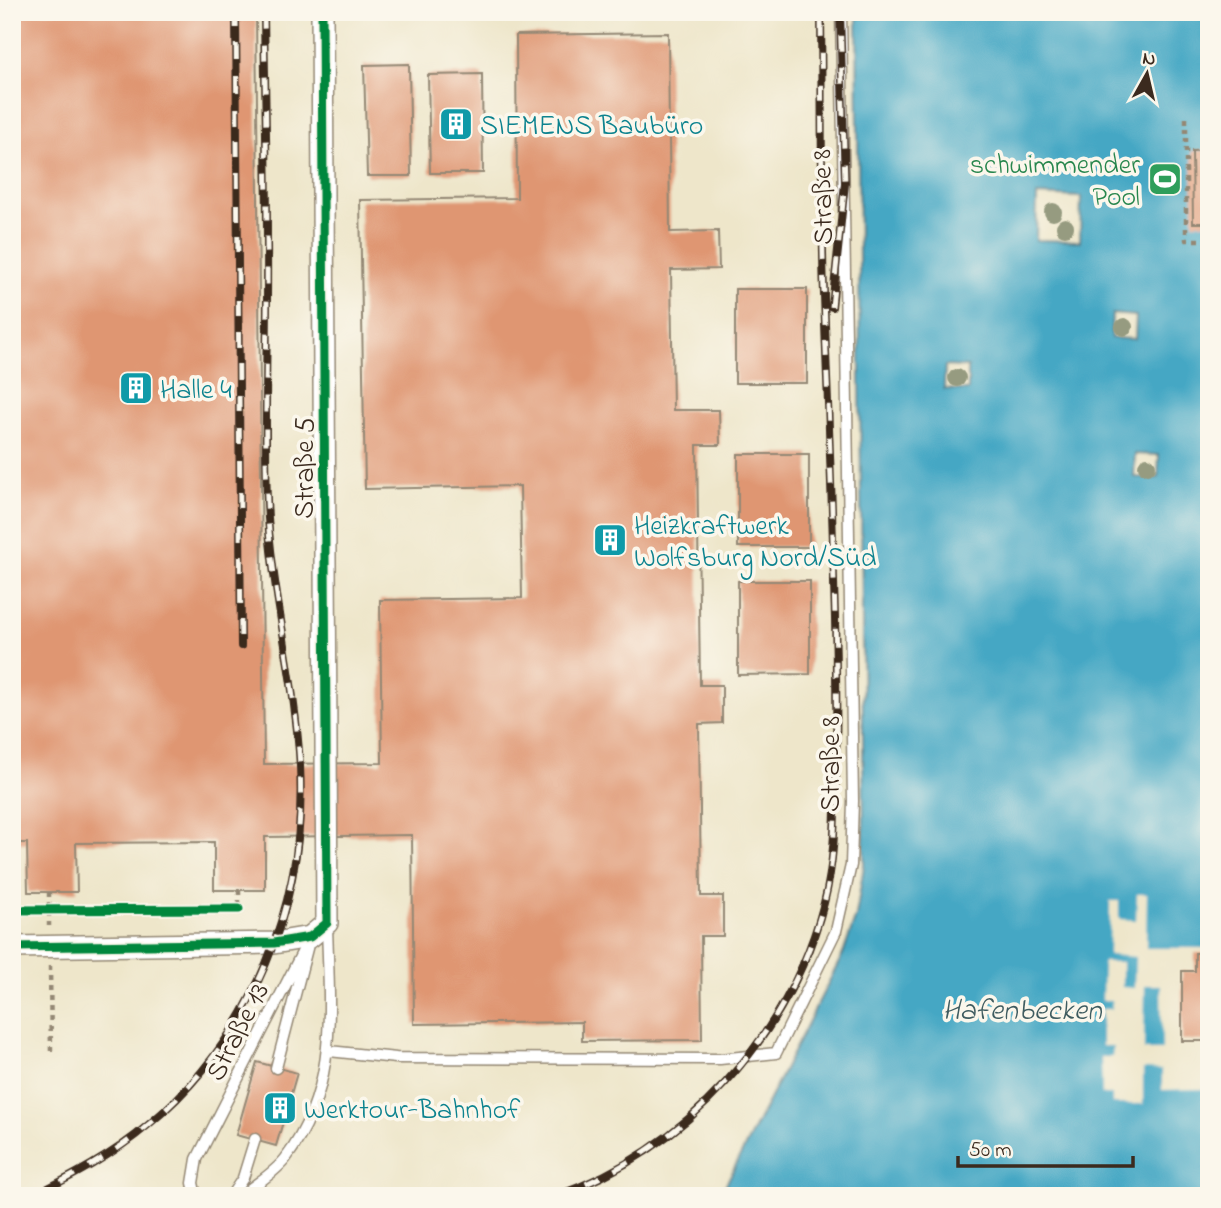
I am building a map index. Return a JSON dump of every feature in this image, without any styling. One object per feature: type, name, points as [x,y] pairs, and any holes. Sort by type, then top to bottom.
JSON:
[{"type":"street","name":"Straße 5","points":[[322,12],[327,923]]},
{"type":"street","points":[[12,947],[241,944],[310,937],[327,923]]},
{"type":"lane","name":"Straße 8","points":[[329,1051],[396,1058],[720,1059],[776,1053],[836,930],[850,865],[852,801],[841,12]]},
{"type":"lane","points":[[241,1196],[285,1160],[313,1111],[329,1051],[327,923]]},
{"type":"lane","name":"Straße 13","points":[[276,1068],[310,937]]},
{"type":"lane","name":"Straße 13","points":[[196,1196],[193,1183],[197,1159],[310,937]]},
{"type":"lane","points":[[231,1196],[243,1178],[255,1139]]},
{"type":"path","points":[[1186,118],[1186,240],[1209,240]]},
{"type":"path","points":[[239,890],[239,908]]},
{"type":"path","points":[[49,892],[51,1053]]},
{"type":"water","name":"Hafenbecken","points":[[857,12],[1209,12],[1209,1196],[720,1196],[843,954],[856,916],[864,865]],"holes":[[[1037,195],[1081,197],[1080,241],[1036,240]],[[1112,314],[1136,316],[1135,339],[1111,338]],[[945,366],[968,367],[968,390],[944,389]],[[1135,454],[1159,455],[1158,478],[1134,477]]]},
{"type":"pier","points":[[1137,894],[1147,894],[1146,948],[1209,948],[1209,953],[1195,953],[1195,971],[1182,972],[1182,1041],[1209,1041],[1209,1089],[1162,1090],[1162,1070],[1143,1069],[1143,1104],[1112,1104],[1112,1094],[1102,1094],[1101,1057],[1112,1057],[1113,1046],[1102,1046],[1102,1009],[1112,1009],[1111,1000],[1102,1000],[1103,962],[1122,962],[1122,987],[1134,988],[1135,957],[1109,955],[1110,901],[1119,901],[1119,919],[1136,920]],"holes":[[[1145,985],[1161,985],[1162,1050],[1144,1050]]]},
{"type":"building","points":[[12,12],[256,12],[264,764],[382,763],[380,600],[522,598],[520,486],[365,489],[360,200],[517,198],[516,35],[668,33],[670,232],[718,231],[719,269],[671,270],[673,410],[719,410],[720,445],[697,445],[700,685],[722,685],[722,723],[699,724],[701,896],[723,896],[723,936],[701,936],[702,1040],[582,1041],[582,1022],[414,1024],[412,835],[265,837],[265,890],[214,890],[214,842],[76,843],[77,892],[28,892],[27,843],[12,843]]},
{"type":"building","name":"SIEMENS Baubüro","points":[[409,64],[411,176],[367,176],[364,65]]},
{"type":"building","name":"SIEMENS Baubüro","points":[[482,74],[483,173],[430,173],[428,75]]},
{"type":"building","points":[[1209,150],[1209,223],[1193,223],[1192,151]]},
{"type":"building","points":[[735,289],[807,289],[807,383],[735,383]]},
{"type":"building","points":[[738,454],[809,454],[809,547],[738,547]]},
{"type":"building","points":[[738,581],[810,581],[810,674],[738,675]]},
{"type":"building","points":[[1195,953],[1209,953],[1209,1041],[1182,1041],[1182,971],[1195,971]]},
{"type":"building","points":[[257,1062],[297,1073],[276,1146],[236,1135]]},
{"type":"railway","points":[[236,12],[241,646]]},
{"type":"railway","points":[[32,1196],[92,1164],[135,1136],[185,1090],[217,1051],[244,1009],[266,964],[283,916],[294,867],[300,816],[300,766],[273,568],[267,501],[264,12]]},
{"type":"railway","points":[[556,1196],[603,1176],[648,1150],[689,1118],[726,1082],[758,1042],[786,999],[808,952],[828,887],[835,822],[836,701],[823,259],[821,12]]},
{"type":"railway","points":[[832,307],[845,183],[840,12]]},
{"type":"cycle path","points":[[12,947],[274,943],[310,937],[327,923],[322,12]]},
{"type":"cycle path","points":[[12,910],[239,909]]},
{"type":"place","name":"SIEMENS Baubüro","points":[[456,124]]},
{"type":"place","name":"schwimmender Pool","points":[[1165,179]]},
{"type":"place","name":"Halle 4","points":[[136,388]]},
{"type":"place","name":"Heizkraftwerk Wolfsburg Nord/Süd","points":[[610,540]]},
{"type":"place","name":"Werktour-Bahnhof","points":[[280,1108]]}]
